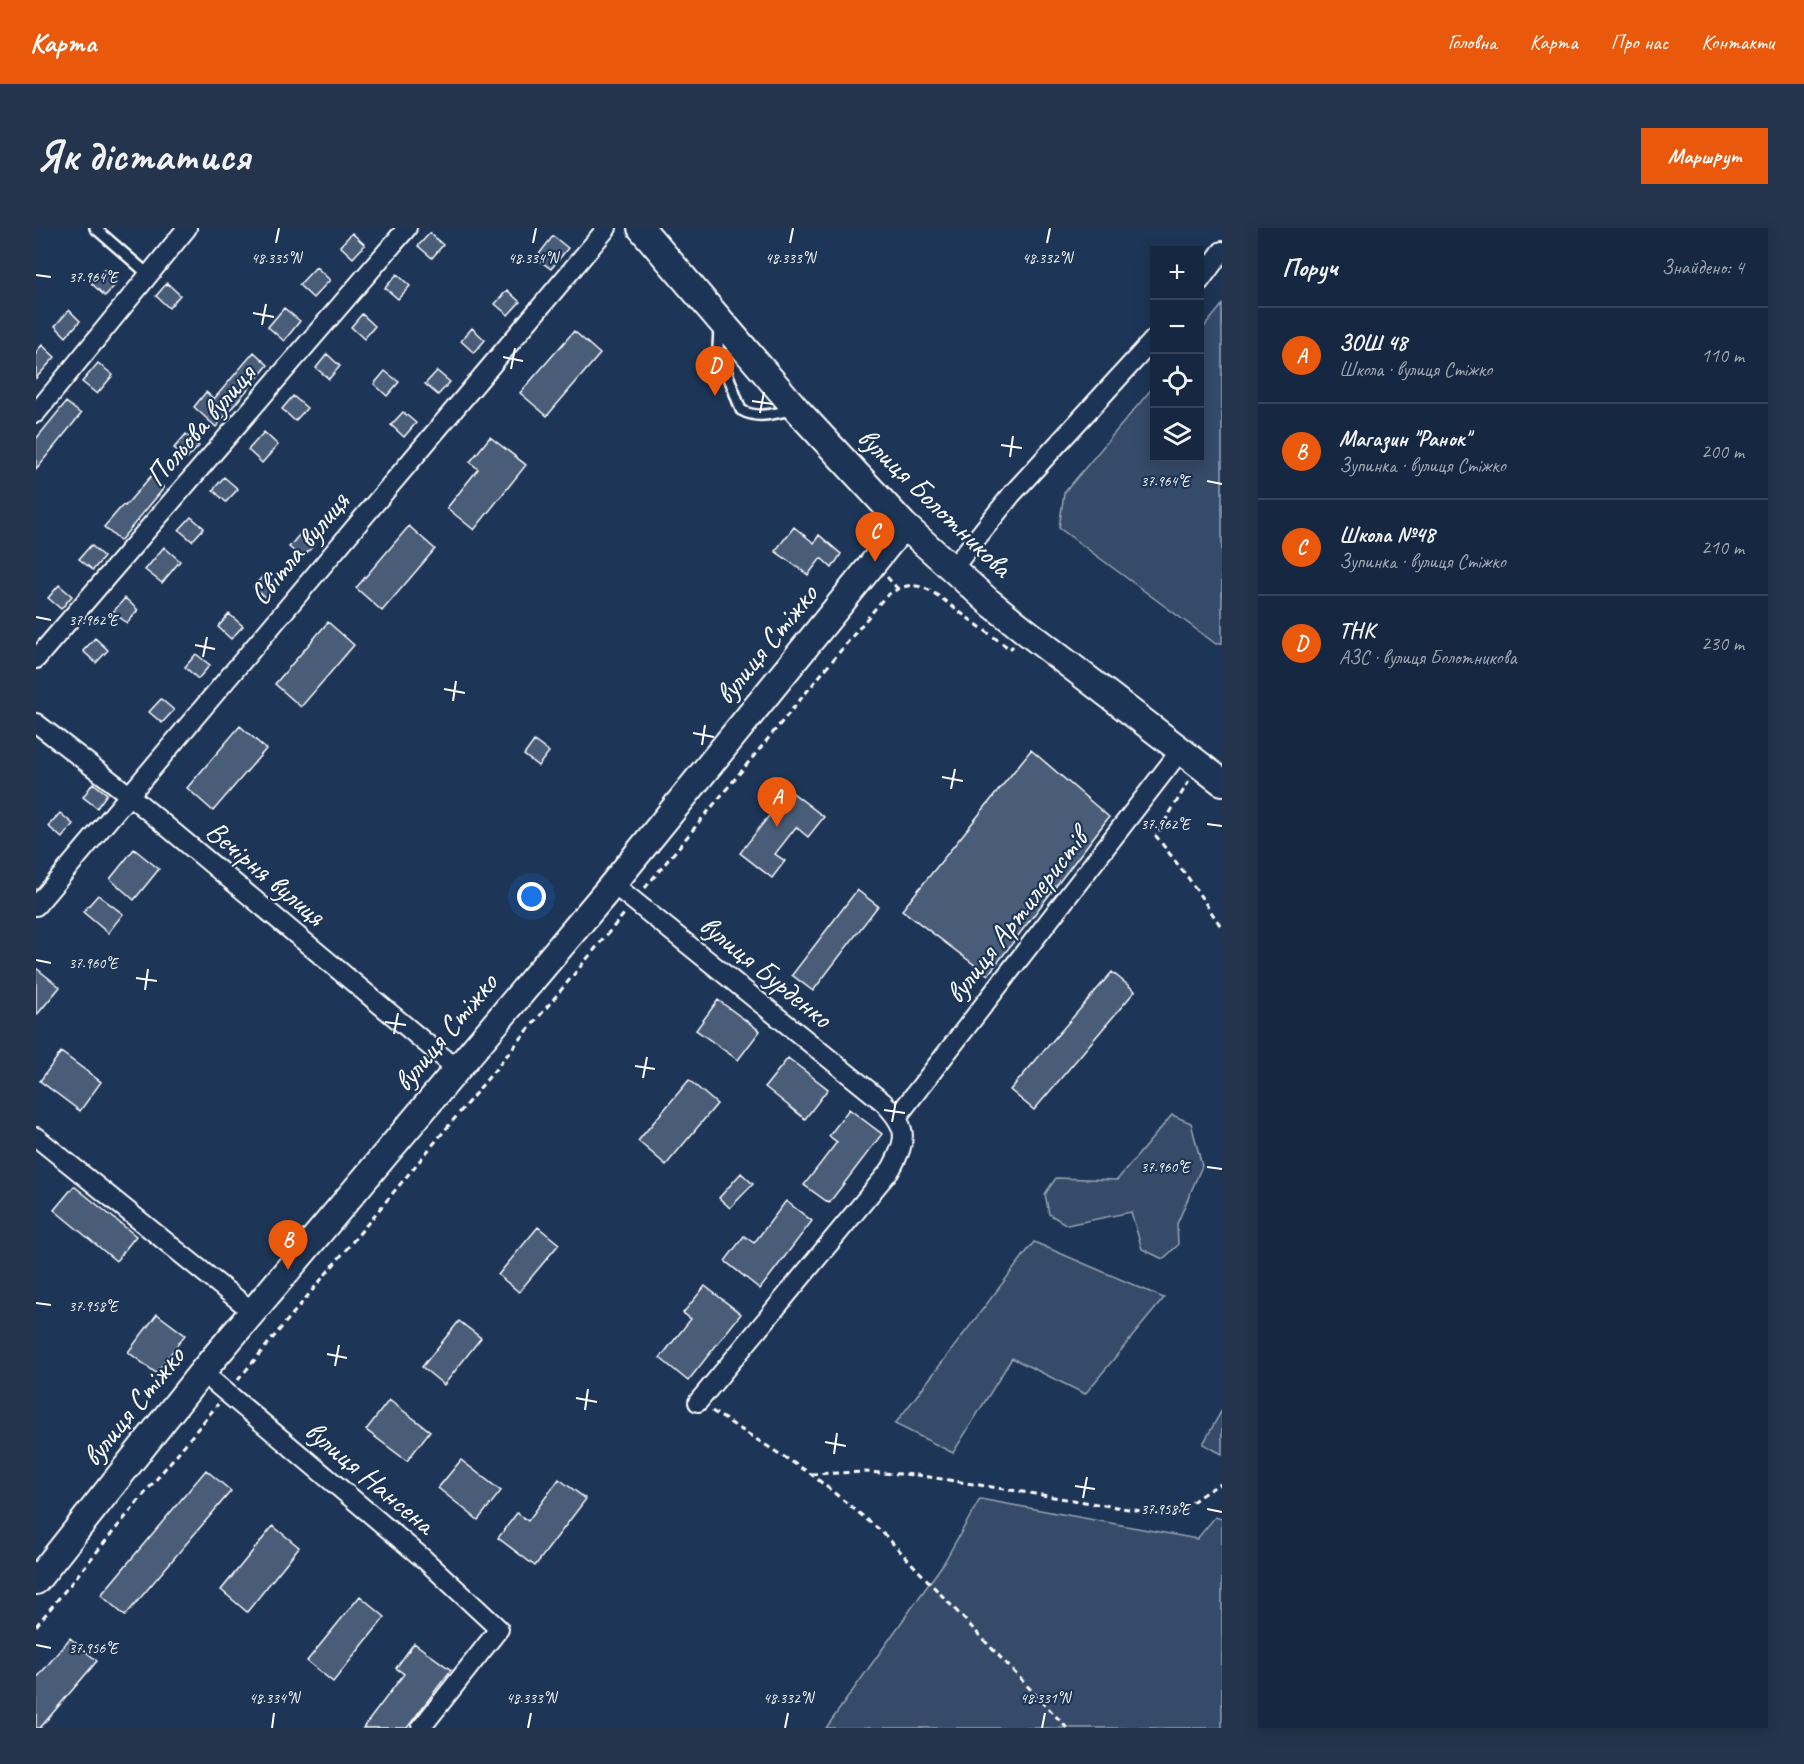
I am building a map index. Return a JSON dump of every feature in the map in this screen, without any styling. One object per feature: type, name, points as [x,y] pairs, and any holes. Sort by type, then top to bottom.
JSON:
[{"type":"street","points":[[36,413],[187,228]]},
{"type":"street","name":"Польова вулиця","points":[[36,659],[406,228]]},
{"type":"street","name":"Світла вулиця","points":[[36,906],[607,228]]},
{"type":"street","name":"вулиця Болотникова","points":[[641,228],[797,410],[904,525],[1028,633],[1222,782]]},
{"type":"street","points":[[1204,276],[1222,251]]},
{"type":"street","points":[[953,568],[1012,494],[1150,344]]},
{"type":"street","name":"вулиця Стіжко","points":[[36,1581],[202,1372],[613,884],[904,525]]},
{"type":"street","name":"Вечірня вулиця","points":[[36,723],[129,795],[456,1069]]},
{"type":"street","name":"вулиця Артилеристів","points":[[897,1117],[1190,757]]},
{"type":"street","name":"вулиця Бурденко","points":[[613,884],[883,1102],[897,1117]]},
{"type":"street","points":[[698,1402],[891,1169],[901,1151],[903,1133],[897,1117]]},
{"type":"street","points":[[36,1137],[252,1312]]},
{"type":"street","name":"вулиця Нансена","points":[[202,1372],[425,1560],[499,1629],[421,1728]]},
{"type":"lane","points":[[95,228],[149,275]]},
{"type":"lane","points":[[719,320],[718,348],[741,410],[752,416],[769,416],[797,410]]},
{"type":"path","points":[[36,1626],[884,598],[897,588],[912,586],[930,589],[1010,649]]},
{"type":"path","points":[[1190,757],[1156,836],[1222,928]]},
{"type":"path","points":[[698,1402],[811,1474],[881,1531],[1067,1728]]},
{"type":"path","points":[[811,1474],[863,1472],[917,1474],[1172,1516],[1188,1508],[1206,1490],[1222,1484]]},
{"type":"shaded area","points":[[1222,305],[1222,643],[1216,644],[1059,528],[1064,493],[1150,391],[1150,462],[1204,462],[1204,327]]},
{"type":"shaded area","points":[[1172,1115],[1191,1123],[1202,1166],[1177,1224],[1178,1245],[1163,1259],[1142,1249],[1131,1212],[1067,1225],[1049,1214],[1045,1194],[1056,1178],[1117,1180]]},
{"type":"shaded area","points":[[1034,1242],[1164,1298],[1085,1394],[1012,1358],[953,1453],[895,1424]]},
{"type":"shaded area","points":[[1222,1410],[1222,1454],[1203,1444]]},
{"type":"shaded area","points":[[980,1499],[1197,1539],[1215,1517],[1222,1519],[1222,1728],[826,1728],[943,1564]]},
{"type":"building","points":[[352,233],[365,245],[353,258],[340,246]]},
{"type":"building","points":[[430,233],[443,245],[432,258],[418,246]]},
{"type":"building","points":[[553,236],[568,248],[551,269],[536,258]]},
{"type":"building","points":[[316,267],[330,280],[313,298],[299,285]]},
{"type":"building","points":[[104,269],[118,282],[105,296],[91,283]]},
{"type":"building","points":[[397,274],[410,286],[398,299],[385,288]]},
{"type":"building","points":[[167,283],[180,295],[169,308],[156,296]]},
{"type":"building","points":[[507,290],[520,302],[508,315],[495,304]]},
{"type":"building","points":[[284,308],[300,321],[284,341],[268,327]]},
{"type":"building","points":[[69,310],[80,321],[66,337],[55,326]]},
{"type":"building","points":[[362,314],[375,326],[364,339],[351,327]]},
{"type":"building","points":[[472,328],[485,340],[474,353],[461,341]]},
{"type":"building","points":[[574,331],[600,354],[547,416],[520,393]]},
{"type":"building","points":[[42,345],[55,357],[36,378],[36,352]]},
{"type":"building","points":[[254,352],[268,365],[216,427],[194,407],[206,392],[214,399]]},
{"type":"building","points":[[327,354],[340,366],[329,379],[316,368]]},
{"type":"building","points":[[98,363],[113,375],[97,394],[82,382]]},
{"type":"building","points":[[385,371],[399,382],[387,396],[374,384]]},
{"type":"building","points":[[437,371],[450,382],[438,395],[425,384]]},
{"type":"building","points":[[293,396],[307,408],[295,421],[282,409]]},
{"type":"building","points":[[66,402],[81,414],[36,469],[36,439]]},
{"type":"building","points":[[403,412],[416,423],[404,437],[391,425]]},
{"type":"building","points":[[264,432],[278,445],[262,463],[248,450]]},
{"type":"building","points":[[186,434],[199,446],[187,459],[174,448]]},
{"type":"building","points":[[490,437],[526,465],[474,530],[447,508],[478,469],[470,462]]},
{"type":"building","points":[[151,476],[164,488],[120,541],[104,527]]},
{"type":"building","points":[[224,477],[238,489],[226,502],[213,490]]},
{"type":"building","points":[[191,517],[204,528],[192,541],[179,530]]},
{"type":"building","points":[[409,526],[435,549],[382,611],[356,588]]},
{"type":"building","points":[[794,527],[814,543],[819,535],[841,554],[832,568],[821,558],[808,575],[775,551]]},
{"type":"building","points":[[300,534],[314,545],[302,558],[289,547]]},
{"type":"building","points":[[91,545],[104,557],[93,570],[79,559]]},
{"type":"building","points":[[164,547],[180,561],[162,583],[145,570]]},
{"type":"building","points":[[265,574],[278,585],[267,599],[253,587]]},
{"type":"building","points":[[59,585],[72,596],[61,609],[48,598]]},
{"type":"building","points":[[125,598],[138,610],[127,623],[113,612]]},
{"type":"building","points":[[229,614],[243,626],[231,639],[218,627]]},
{"type":"building","points":[[328,622],[354,645],[301,707],[275,684]]},
{"type":"building","points":[[95,638],[108,650],[96,663],[83,651]]},
{"type":"building","points":[[196,654],[210,665],[198,679],[185,667]]},
{"type":"building","points":[[161,699],[174,710],[162,723],[149,712]]},
{"type":"building","points":[[240,726],[266,749],[213,811],[187,788]]},
{"type":"building","points":[[534,741],[549,752],[538,766],[524,755]]},
{"type":"building","points":[[1031,750],[1109,817],[988,975],[902,910]]},
{"type":"building","points":[[93,783],[107,794],[97,808],[83,797]]},
{"type":"building","points":[[789,790],[824,817],[808,837],[796,827],[775,854],[785,861],[772,878],[740,853]]},
{"type":"building","points":[[60,813],[73,824],[62,838],[48,826]]},
{"type":"building","points":[[134,849],[159,869],[134,900],[110,879]]},
{"type":"building","points":[[857,890],[878,906],[813,991],[792,975]]},
{"type":"building","points":[[98,895],[123,914],[108,933],[83,912]]},
{"type":"building","points":[[36,968],[60,987],[36,1016]]},
{"type":"building","points":[[1112,972],[1135,991],[1034,1110],[1010,1090]]},
{"type":"building","points":[[718,1000],[760,1031],[738,1060],[696,1030]]},
{"type":"building","points":[[61,1052],[101,1082],[80,1111],[40,1081]]},
{"type":"building","points":[[788,1058],[828,1089],[805,1119],[765,1087]]},
{"type":"building","points":[[689,1080],[717,1104],[666,1165],[638,1141]]},
{"type":"building","points":[[849,1109],[882,1134],[829,1203],[804,1185],[837,1142],[829,1136]]},
{"type":"building","points":[[741,1173],[753,1184],[730,1208],[719,1198]]},
{"type":"building","points":[[74,1186],[136,1236],[116,1261],[54,1210]]},
{"type":"building","points":[[786,1201],[812,1221],[760,1289],[725,1261],[744,1236],[754,1243]]},
{"type":"building","points":[[538,1227],[559,1244],[519,1292],[498,1275]]},
{"type":"building","points":[[705,1286],[741,1314],[688,1381],[660,1358],[691,1319],[683,1313]]},
{"type":"building","points":[[157,1314],[185,1335],[156,1373],[128,1352]]},
{"type":"building","points":[[459,1321],[481,1338],[444,1385],[422,1367]]},
{"type":"building","points":[[389,1400],[430,1431],[407,1461],[366,1430]]},
{"type":"building","points":[[461,1460],[501,1491],[478,1520],[438,1488]]},
{"type":"building","points":[[206,1470],[231,1491],[125,1616],[101,1595]]},
{"type":"building","points":[[559,1479],[586,1499],[535,1566],[498,1538],[517,1513],[528,1521]]},
{"type":"building","points":[[273,1526],[299,1547],[247,1612],[221,1590]]},
{"type":"building","points":[[360,1596],[385,1617],[333,1682],[307,1661]]},
{"type":"building","points":[[70,1638],[97,1661],[40,1728],[36,1728],[36,1679]]},
{"type":"building","points":[[414,1643],[451,1670],[407,1728],[363,1728],[404,1674],[396,1668]]},
{"type":"place","name":"ТНК","points":[[715,396]]},
{"type":"place","name":"Школа №48","points":[[875,562]]},
{"type":"place","name":"ЗОШ 48","points":[[777,827]]},
{"type":"place","name":"Магазин \"Ранок\"","points":[[288,1270]]}]
